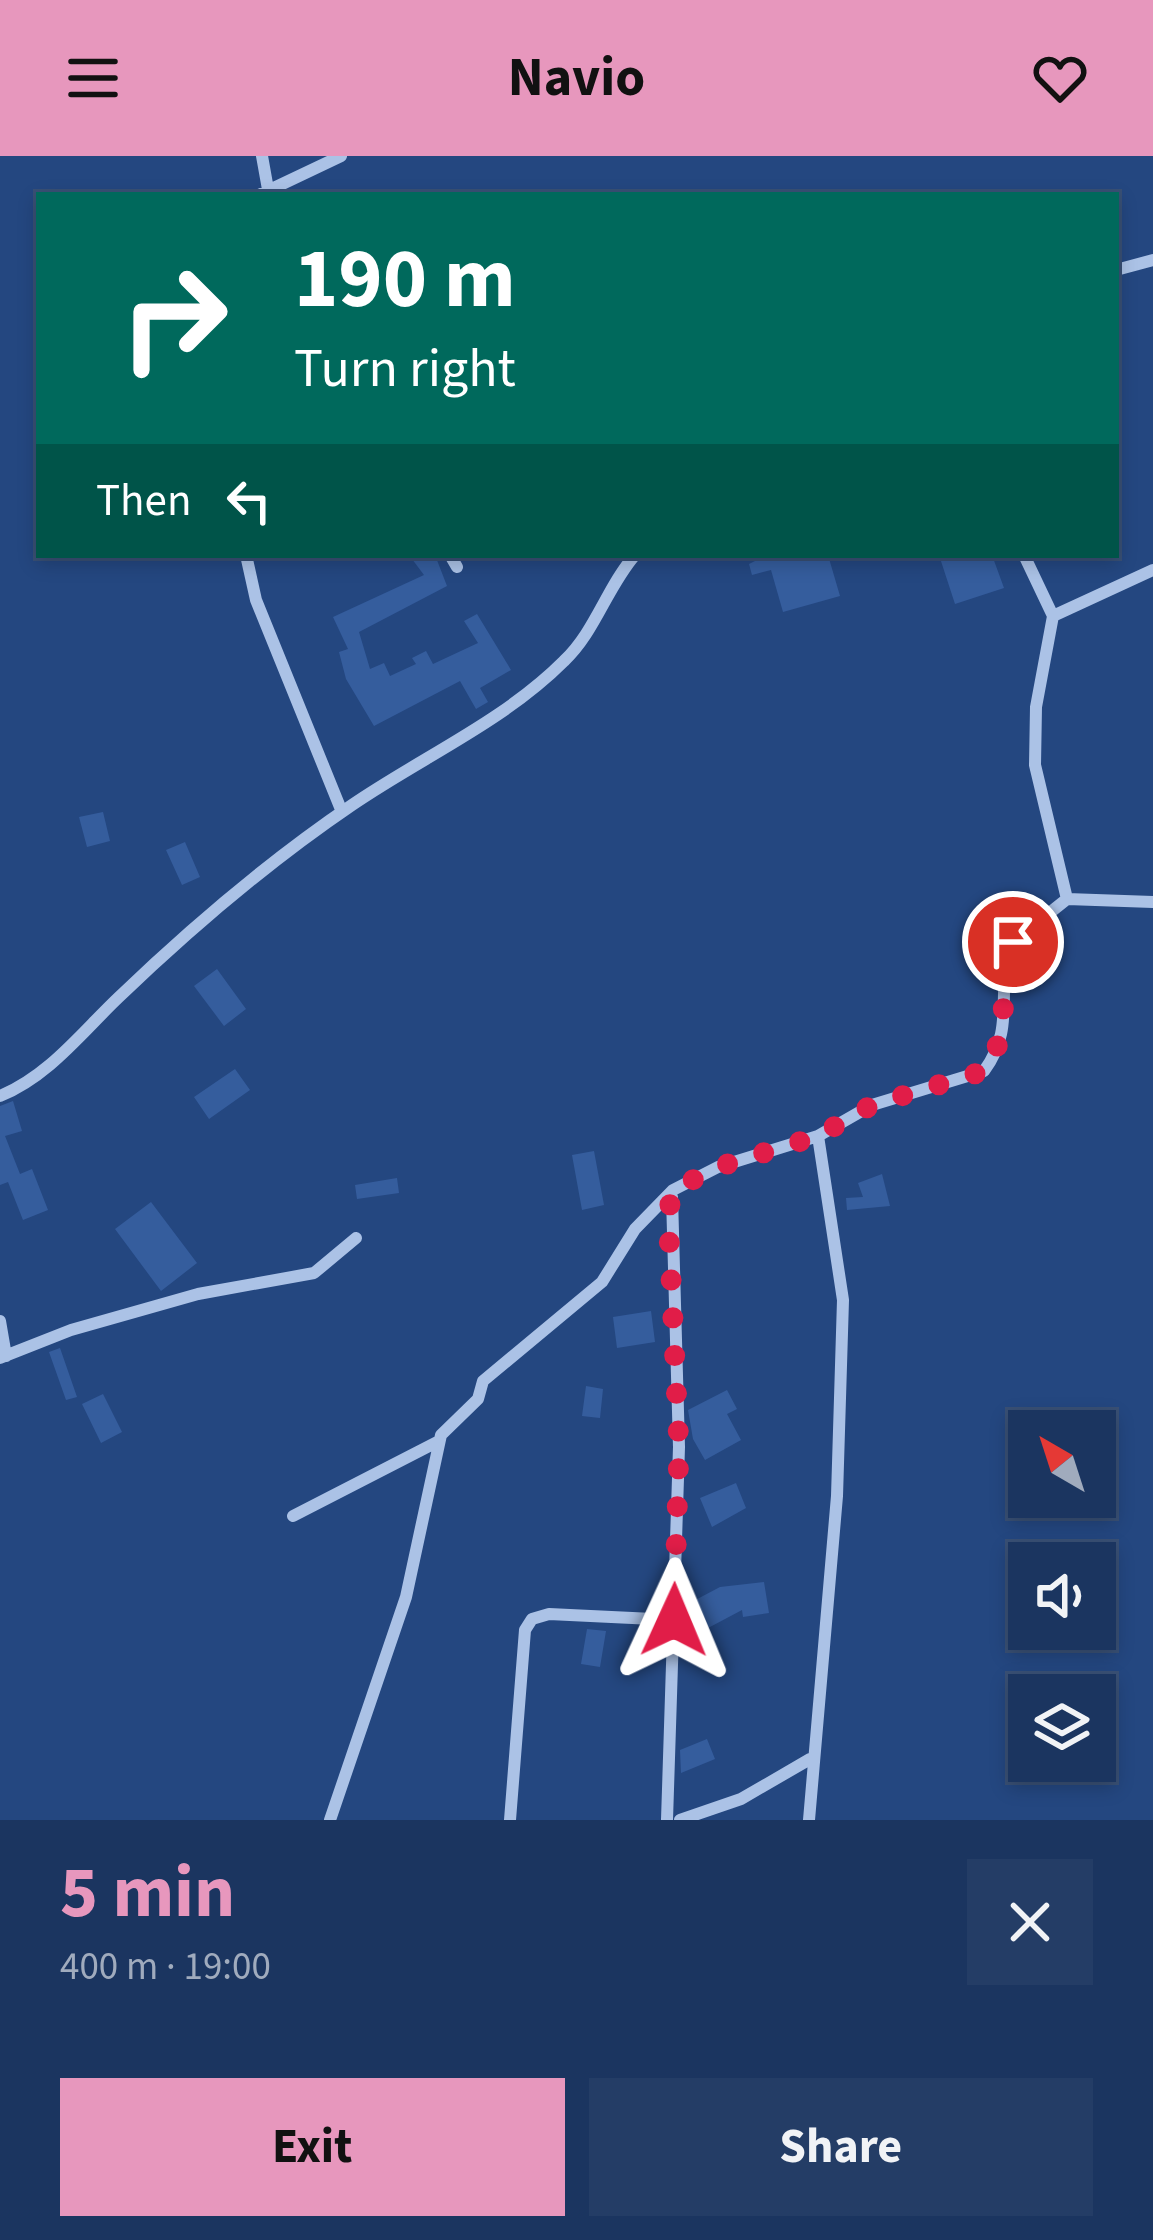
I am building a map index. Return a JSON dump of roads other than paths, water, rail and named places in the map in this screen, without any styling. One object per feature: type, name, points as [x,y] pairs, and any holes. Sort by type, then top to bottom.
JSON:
[{"type":"street","points":[[262,156],[265,192]]},
{"type":"street","points":[[267,192],[341,156]]},
{"type":"street","points":[[1119,269],[1153,260]]},
{"type":"street","points":[[247,558],[256,600],[342,812]]},
{"type":"street","points":[[0,1096],[39,1074],[185,932],[342,812],[508,708],[553,672],[578,645],[633,558]]},
{"type":"street","points":[[1025,558],[1053,616],[1036,707],[1035,765],[1067,898]]},
{"type":"street","points":[[1053,616],[1153,570]]},
{"type":"street","points":[[330,1820],[406,1598],[439,1441],[449,1423],[478,1400],[483,1381],[602,1282],[635,1229],[673,1190],[718,1167],[818,1136],[872,1105],[984,1071],[1005,1031],[1005,985],[1013,942],[1067,898],[1153,902]]},
{"type":"street","points":[[809,1820],[810,1760],[837,1496],[843,1300],[818,1136]]},
{"type":"street","points":[[667,1820],[679,1447],[668,1214],[673,1190]]},
{"type":"street","points":[[0,1321],[3,1356],[71,1330],[198,1294],[314,1274],[356,1238]]},
{"type":"street","points":[[293,1516],[352,1490],[439,1441]]},
{"type":"street","points":[[510,1820],[525,1630],[532,1618],[548,1613],[674,1620]]},
{"type":"street","points":[[680,1820],[741,1799],[810,1760]]}]
